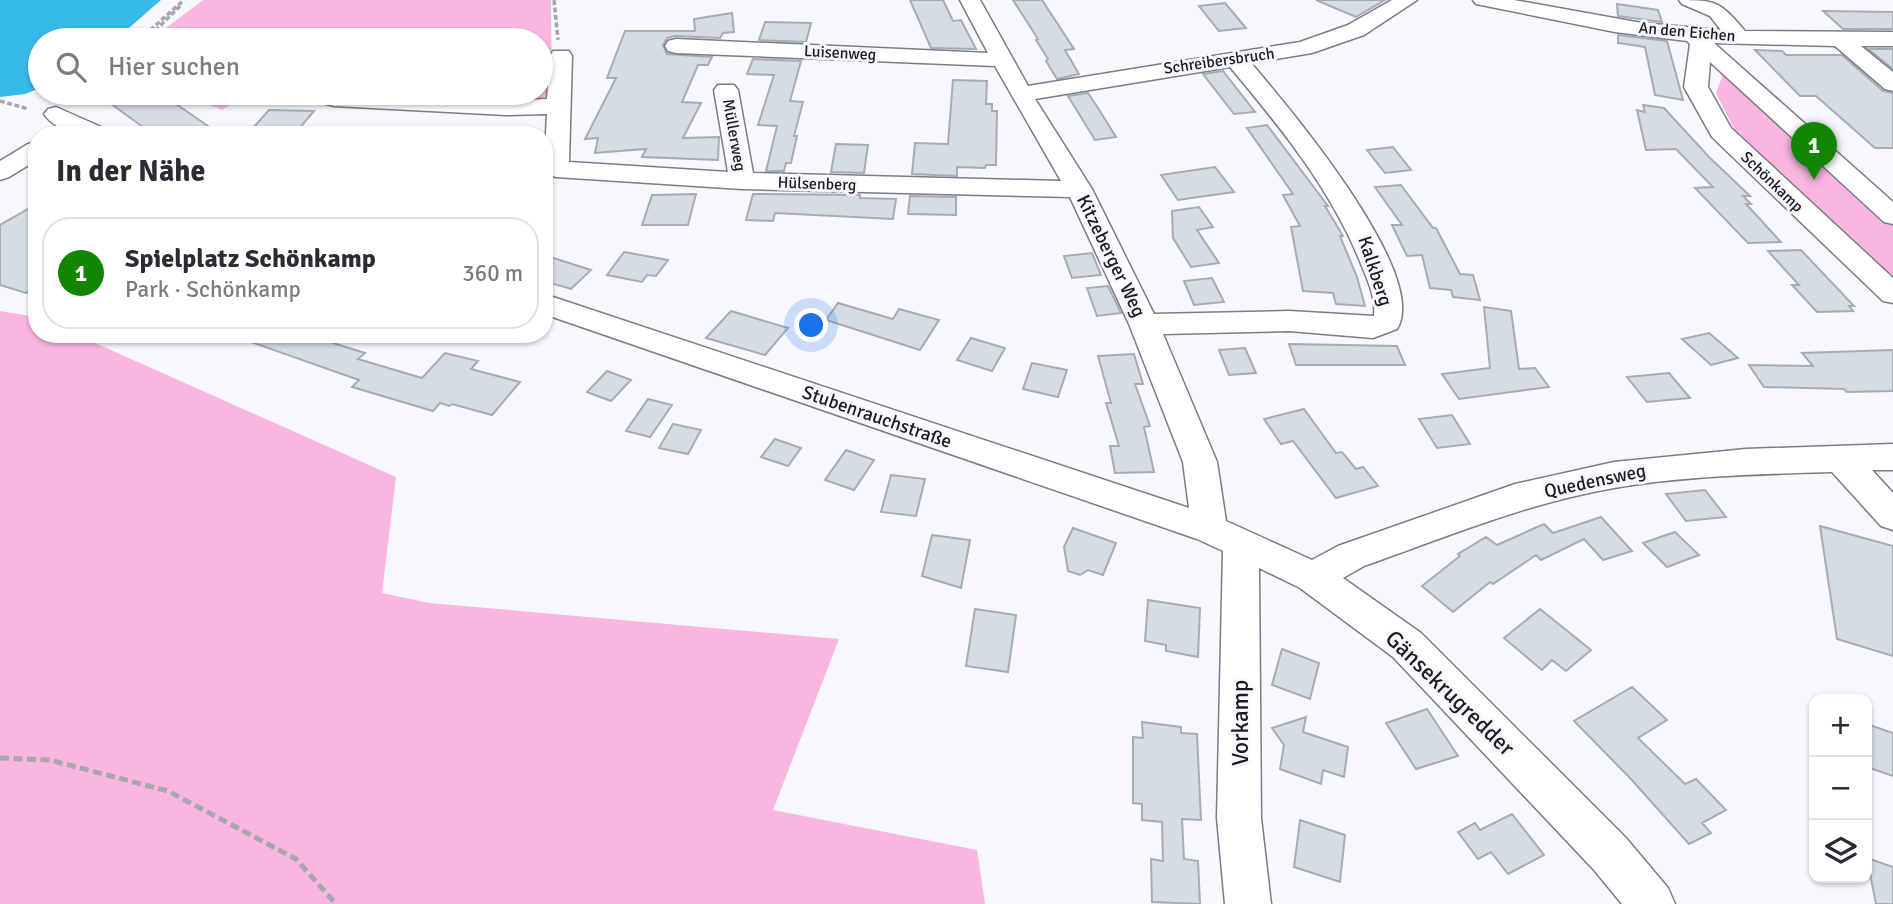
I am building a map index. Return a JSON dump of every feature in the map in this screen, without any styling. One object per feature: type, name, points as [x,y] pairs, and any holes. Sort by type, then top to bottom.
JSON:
[{"type":"street","name":"Kitzeberger Weg","points":[[970,0],[1021,94],[1079,189],[1144,324],[1200,461],[1226,535]]},
{"type":"street","name":"Schreibersbruch","points":[[1021,94],[1304,48],[1356,30],[1407,0]]},
{"type":"street","name":"An den Eichen","points":[[1483,0],[1573,19],[1697,40],[1738,37],[1842,41],[1893,39]]},
{"type":"street","points":[[1689,0],[1717,12],[1738,37]]},
{"type":"street","points":[[1697,40],[1893,216]]},
{"type":"street","name":"Schönkamp","points":[[1697,40],[1696,87],[1721,132],[1893,294]]},
{"type":"street","points":[[1842,41],[1893,84]]},
{"type":"street","name":"Luisenweg","points":[[676,46],[1003,60]]},
{"type":"street","points":[[449,105],[506,108],[559,106],[561,56]]},
{"type":"street","name":"Kalkberg","points":[[1144,324],[1289,321],[1373,328],[1387,322],[1391,307],[1364,233],[1304,140],[1235,59]]},
{"type":"street","name":"Müllerweg","points":[[726,90],[742,181]]},
{"type":"street","name":"Hülsenberg","points":[[559,106],[556,169],[742,181],[1079,189]]},
{"type":"street","points":[[0,172],[28,155]]},
{"type":"street","name":"Stubenrauchstraße","points":[[553,307],[1226,535]]},
{"type":"street","name":"Quedensweg","points":[[1313,577],[1351,556],[1502,503],[1581,482],[1651,469],[1893,457]]},
{"type":"street","points":[[1840,458],[1893,516]]},
{"type":"street","name":"Gänsekrugredder","points":[[1226,535],[1313,577],[1407,645],[1610,854],[1652,904]]},
{"type":"street","name":"Vorkamp","points":[[1226,535],[1239,818],[1248,904]]},
{"type":"path","points":[[159,28],[184,0]]},
{"type":"path","points":[[554,0],[552,5],[561,56]]},
{"type":"path","points":[[0,101],[29,109]]},
{"type":"path","points":[[0,758],[50,760],[168,791],[296,859],[336,904]]},
{"type":"shaded area","points":[[203,0],[551,0],[551,28],[166,28]]},
{"type":"shaded area","points":[[1725,69],[1893,225],[1893,285],[1737,135],[1716,93]]},
{"type":"shaded area","points":[[210,105],[230,105],[222,110]]},
{"type":"shaded area","points":[[0,311],[28,316],[28,343],[95,343],[396,477],[382,593],[429,603],[839,639],[773,810],[977,850],[985,904],[0,904]]},
{"type":"water","points":[[0,0],[161,0],[129,28],[28,28],[28,93],[0,97]]},
{"type":"building","points":[[910,0],[943,0],[953,21],[961,20],[976,49],[931,48]]},
{"type":"building","points":[[1013,0],[1042,0],[1074,49],[1065,50],[1079,74],[1057,79],[1036,40],[1038,39]]},
{"type":"building","points":[[1316,0],[1385,0],[1356,17]]},
{"type":"building","points":[[1225,3],[1246,28],[1219,31],[1199,6]]},
{"type":"building","points":[[1617,4],[1658,10],[1662,22],[1618,16]]},
{"type":"building","points":[[1823,11],[1893,12],[1893,29],[1843,29]]},
{"type":"building","points":[[732,13],[734,32],[723,33],[720,38],[675,36],[667,38],[663,45],[667,54],[712,57],[708,65],[698,65],[682,102],[701,103],[683,138],[719,137],[718,160],[642,157],[646,149],[595,153],[598,138],[585,139],[616,78],[607,78],[625,31],[695,31],[694,19]]},
{"type":"building","points":[[765,22],[811,23],[806,42],[759,40]]},
{"type":"building","points":[[1618,35],[1667,41],[1683,100],[1655,95],[1645,47],[1618,43]]},
{"type":"building","points":[[1868,49],[1893,49],[1893,69]]},
{"type":"building","points":[[1755,50],[1782,51],[1786,55],[1842,55],[1883,91],[1893,93],[1893,148],[1875,148],[1816,96],[1800,96]]},
{"type":"building","points":[[753,59],[801,61],[790,101],[803,102],[794,136],[797,136],[791,163],[786,163],[784,171],[766,171],[777,126],[758,125],[774,75],[747,74]]},
{"type":"building","points":[[1223,71],[1255,112],[1234,114],[1203,74]]},
{"type":"building","points":[[953,80],[987,81],[986,104],[992,104],[992,111],[997,111],[996,165],[986,165],[985,168],[957,167],[957,176],[912,174],[915,143],[948,144]]},
{"type":"building","points":[[1088,93],[1116,137],[1095,140],[1068,96]]},
{"type":"building","points":[[113,105],[177,105],[208,126],[142,126]]},
{"type":"building","points":[[1643,105],[1664,108],[1750,196],[1743,196],[1751,204],[1746,204],[1781,242],[1748,243],[1695,188],[1713,187],[1676,149],[1646,150],[1637,110],[1645,112]]},
{"type":"building","points":[[269,110],[314,111],[301,126],[255,126]]},
{"type":"building","points":[[1267,125],[1328,206],[1325,206],[1343,236],[1340,236],[1357,277],[1365,306],[1336,304],[1333,293],[1303,291],[1291,227],[1300,226],[1283,195],[1293,194],[1247,128]]},
{"type":"building","points":[[836,144],[868,145],[864,173],[831,172]]},
{"type":"building","points":[[1393,147],[1411,170],[1385,173],[1367,150]]},
{"type":"building","points":[[1215,167],[1234,192],[1178,200],[1161,175]]},
{"type":"building","points":[[1401,185],[1433,228],[1436,228],[1460,274],[1473,275],[1480,300],[1453,297],[1451,290],[1430,288],[1422,255],[1407,256],[1392,225],[1402,225],[1375,187]]},
{"type":"building","points":[[696,194],[688,225],[642,225],[652,195]]},
{"type":"building","points":[[753,194],[860,195],[860,198],[896,199],[893,219],[775,213],[773,221],[746,220]]},
{"type":"building","points":[[910,196],[956,197],[956,215],[908,214]]},
{"type":"building","points":[[1199,207],[1213,227],[1197,230],[1219,263],[1191,267],[1173,238],[1172,211]]},
{"type":"building","points":[[28,209],[26,293],[0,285],[0,225]]},
{"type":"building","points":[[1801,250],[1854,306],[1849,306],[1853,311],[1817,312],[1792,285],[1799,285],[1768,251]]},
{"type":"building","points":[[624,252],[668,260],[656,276],[647,275],[642,282],[607,275]]},
{"type":"building","points":[[1092,253],[1101,275],[1072,278],[1064,256]]},
{"type":"building","points":[[553,258],[591,270],[571,289],[553,284]]},
{"type":"building","points":[[1212,278],[1224,302],[1194,305],[1184,281]]},
{"type":"building","points":[[1108,286],[1121,313],[1097,316],[1087,288]]},
{"type":"building","points":[[838,303],[893,319],[899,309],[939,320],[920,350],[826,320]]},
{"type":"building","points":[[1484,307],[1511,311],[1519,369],[1535,368],[1549,387],[1459,399],[1442,374],[1490,368]]},
{"type":"building","points":[[731,311],[788,328],[765,355],[706,338]]},
{"type":"building","points":[[1709,333],[1738,358],[1711,365],[1682,339]]},
{"type":"building","points":[[971,338],[1005,348],[992,371],[957,360]]},
{"type":"building","points":[[254,343],[333,343],[365,353],[358,359],[422,378],[445,353],[478,361],[471,369],[520,382],[492,415],[440,403],[433,411],[352,387],[359,380]]},
{"type":"building","points":[[1289,344],[1397,346],[1405,365],[1296,365]]},
{"type":"building","points":[[1245,348],[1256,373],[1229,375],[1219,350]]},
{"type":"building","points":[[1893,350],[1893,391],[1847,392],[1844,389],[1764,387],[1749,365],[1813,366],[1802,353]]},
{"type":"building","points":[[1134,354],[1143,384],[1135,384],[1150,426],[1144,427],[1154,472],[1115,473],[1110,446],[1119,446],[1106,403],[1111,403],[1098,356]]},
{"type":"building","points":[[1032,363],[1067,370],[1058,397],[1023,389]]},
{"type":"building","points":[[607,371],[631,380],[611,401],[587,392]]},
{"type":"building","points":[[1669,373],[1690,398],[1647,402],[1627,377]]},
{"type":"building","points":[[648,399],[672,405],[650,437],[626,431]]},
{"type":"building","points":[[1304,409],[1336,453],[1342,452],[1356,469],[1363,467],[1378,486],[1336,498],[1293,441],[1281,444],[1264,419]]},
{"type":"building","points":[[1452,415],[1470,444],[1437,448],[1419,419]]},
{"type":"building","points":[[673,424],[701,430],[688,454],[659,448]]},
{"type":"building","points":[[775,439],[801,448],[788,466],[761,457]]},
{"type":"building","points":[[846,450],[874,460],[854,490],[825,480]]},
{"type":"building","points":[[891,475],[925,479],[916,516],[881,512]]},
{"type":"building","points":[[1705,490],[1726,517],[1686,521],[1666,494]]},
{"type":"building","points":[[1601,517],[1632,551],[1603,560],[1584,539],[1541,560],[1536,555],[1493,584],[1490,582],[1453,612],[1422,586],[1460,556],[1458,554],[1486,537],[1497,545],[1544,524],[1553,533]]},
{"type":"building","points":[[1820,526],[1893,546],[1893,656],[1837,639]]},
{"type":"building","points":[[1073,528],[1116,543],[1103,575],[1088,570],[1080,575],[1068,571],[1064,547]]},
{"type":"building","points":[[1675,532],[1699,555],[1667,567],[1643,543]]},
{"type":"building","points":[[932,535],[970,540],[961,588],[922,576]]},
{"type":"building","points":[[1148,600],[1200,608],[1198,657],[1166,651],[1166,645],[1145,641]]},
{"type":"building","points":[[975,609],[1016,615],[1008,672],[966,666]]},
{"type":"building","points":[[1540,609],[1591,650],[1566,671],[1552,660],[1542,670],[1504,638]]},
{"type":"building","points":[[1282,649],[1319,663],[1310,699],[1272,685]]},
{"type":"building","points":[[1632,687],[1667,720],[1638,738],[1685,784],[1696,779],[1726,810],[1702,823],[1711,833],[1689,844],[1574,721]]},
{"type":"building","points":[[1427,709],[1458,756],[1416,769],[1386,723]]},
{"type":"building","points":[[1306,717],[1303,732],[1348,747],[1344,777],[1323,770],[1321,784],[1280,769],[1284,745],[1272,728]]},
{"type":"building","points":[[1142,722],[1181,727],[1181,733],[1197,734],[1201,820],[1182,819],[1184,859],[1198,861],[1200,904],[1152,902],[1151,859],[1163,861],[1162,822],[1142,820],[1142,804],[1133,803],[1133,737],[1143,738]]},
{"type":"building","points":[[1872,726],[1893,733],[1893,776],[1872,769]]},
{"type":"building","points":[[1512,814],[1544,855],[1508,874],[1491,852],[1478,859],[1458,832],[1475,823],[1480,830]]},
{"type":"building","points":[[1300,820],[1345,835],[1340,882],[1294,867]]},
{"type":"building","points":[[1872,860],[1893,867],[1893,904],[1876,904],[1872,883]]},
{"type":"place","name":"Spielplatz Schönkamp","points":[[1814,180]]}]
